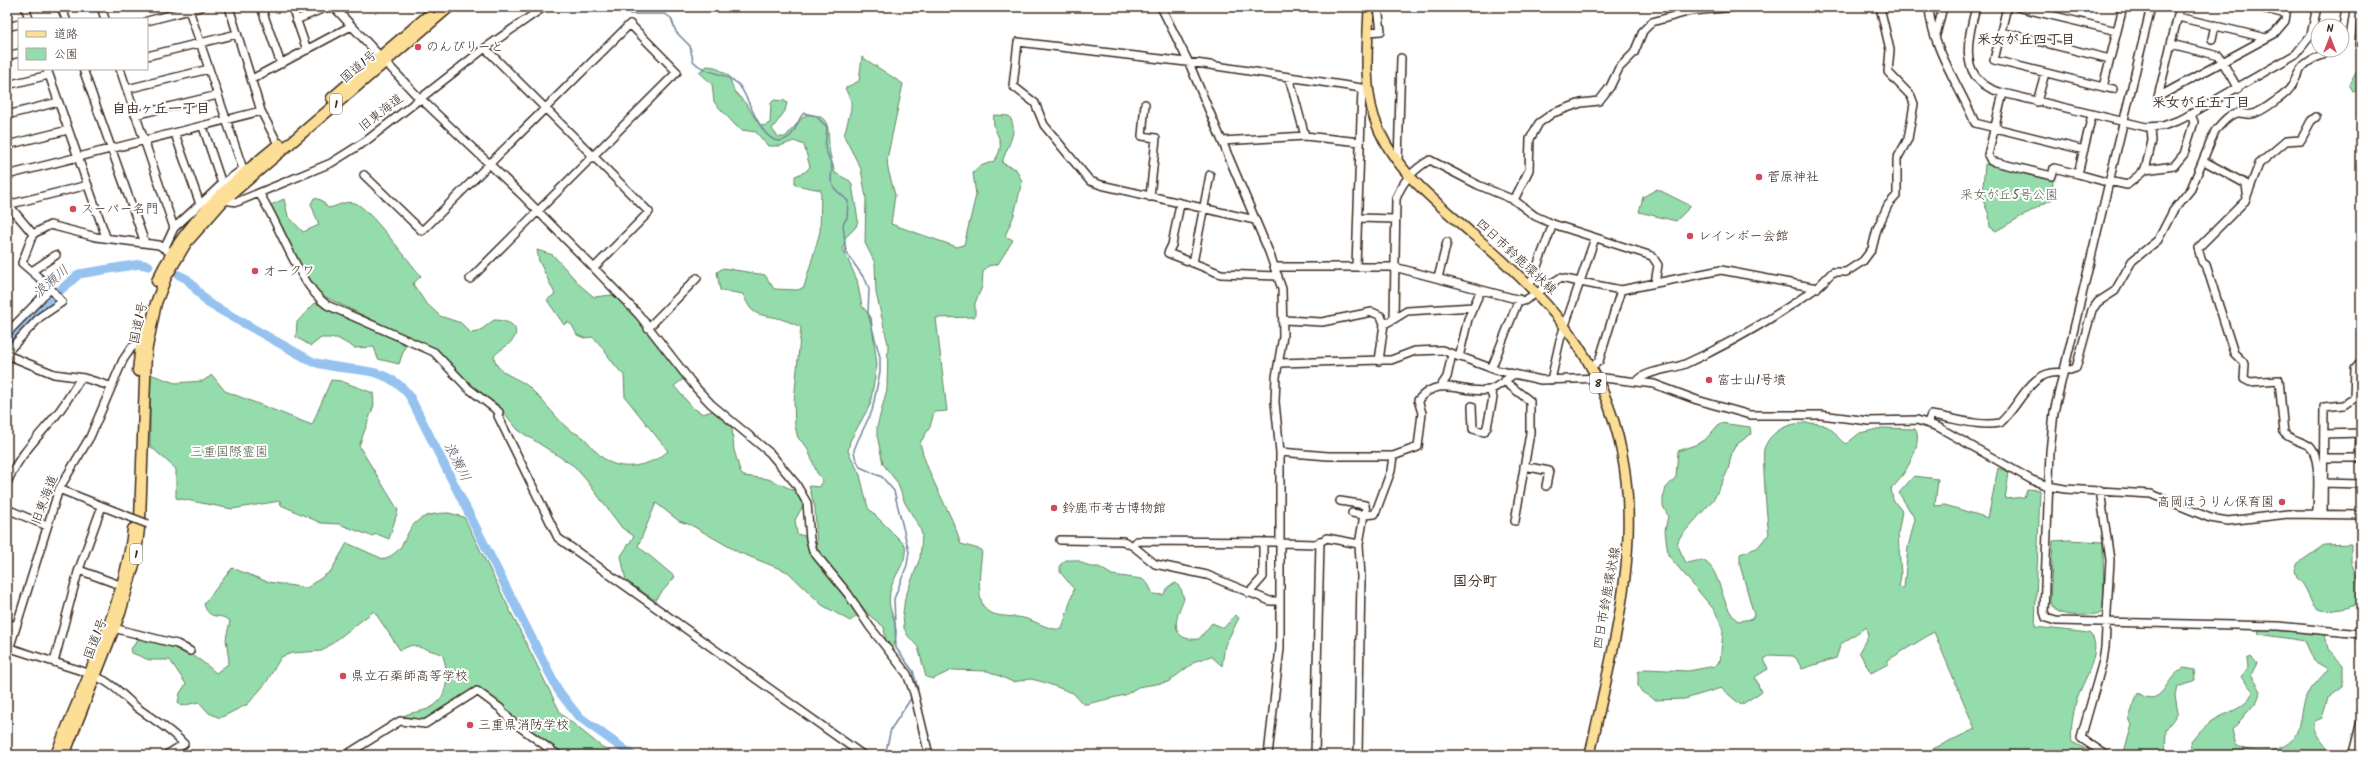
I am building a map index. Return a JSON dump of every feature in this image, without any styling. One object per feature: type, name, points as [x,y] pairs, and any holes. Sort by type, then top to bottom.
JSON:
[{"type":"highway","name":"国道1号","points":[[56,755],[94,676],[120,592],[132,537],[140,344],[150,300],[171,252],[190,225],[441,8]]},
{"type":"highway","name":"国道1号","points":[[219,200],[278,144],[383,59]]},
{"type":"highway","name":"国道1号","points":[[64,755],[123,604],[135,561],[140,531],[148,340],[156,303],[171,252]]},
{"type":"main road","name":"四日市鈴鹿環状線","points":[[1369,7],[1369,32],[1365,88],[1374,117],[1386,145],[1409,177],[1530,285],[1566,326],[1591,367],[1610,410],[1622,452],[1628,486],[1630,532],[1624,591],[1590,755]]},
{"type":"street","points":[[25,7],[29,18]]},
{"type":"street","points":[[61,7],[66,18]]},
{"type":"street","points":[[101,7],[105,18]]},
{"type":"street","points":[[148,21],[201,7]]},
{"type":"street","points":[[229,7],[261,111],[278,144]]},
{"type":"street","points":[[261,7],[280,64]]},
{"type":"street","points":[[292,7],[307,50]]},
{"type":"street","points":[[296,20],[327,7]]},
{"type":"street","points":[[334,7],[420,99],[488,165],[538,210],[594,268],[648,328],[701,394],[765,449],[796,484],[807,503],[810,539],[813,551],[848,594],[870,627],[903,668],[915,696],[929,755]]},
{"type":"street","name":"旧東海道","points":[[202,202],[219,200],[237,202],[331,163],[366,141],[486,48],[544,7]]},
{"type":"street","points":[[1161,7],[1189,63],[1255,220],[1282,289],[1284,320],[1275,402],[1280,452],[1280,648],[1268,755]]},
{"type":"street","points":[[1369,32],[1380,31],[1378,7]]},
{"type":"street","points":[[1514,200],[1529,170],[1530,139],[1534,129],[1553,113],[1581,103],[1597,102],[1601,99],[1619,68],[1634,52],[1643,32],[1652,22],[1691,11],[1737,7]]},
{"type":"street","points":[[1638,381],[1643,375],[1674,369],[1698,358],[1761,323],[1817,288],[1833,272],[1846,272],[1863,261],[1872,249],[1877,229],[1885,212],[1897,195],[1896,160],[1908,139],[1914,104],[1911,96],[1888,72],[1890,50],[1880,7]]},
{"type":"street","points":[[1929,7],[1930,18],[1950,71],[1975,123],[2084,150]]},
{"type":"street","points":[[1936,35],[1943,7]]},
{"type":"street","points":[[1976,7],[1967,43],[1969,62],[1974,72],[1984,84],[2003,93],[2037,102],[2152,127],[2174,123],[2191,115],[2286,61],[2300,51],[2311,34],[2317,7]]},
{"type":"street","points":[[2006,7],[1994,60],[2113,89]]},
{"type":"street","points":[[2017,7],[2117,31]]},
{"type":"street","points":[[2103,87],[2123,7]]},
{"type":"street","points":[[2151,7],[2124,122],[2106,181],[2063,371],[2052,427],[2048,486],[2044,604],[2046,618],[2056,621],[2278,626],[2361,634]]},
{"type":"street","points":[[2180,7],[2158,98],[2266,38],[2281,28],[2287,10],[2257,7]]},
{"type":"street","points":[[2344,18],[2346,7]]},
{"type":"street","points":[[189,9],[243,168]]},
{"type":"street","points":[[2178,17],[2266,38]]},
{"type":"street","points":[[2359,45],[2361,21]]},
{"type":"street","points":[[7,27],[18,24]]},
{"type":"street","points":[[364,175],[422,231],[630,24],[677,72],[470,279]]},
{"type":"street","points":[[252,79],[351,26]]},
{"type":"street","points":[[2212,39],[2215,26]]},
{"type":"street","points":[[2001,32],[2110,59]]},
{"type":"street","points":[[148,56],[237,34]]},
{"type":"street","points":[[1255,220],[1150,197],[1090,181],[1076,167],[1044,125],[1035,103],[1013,86],[1018,42],[1189,63],[1365,88],[1360,142],[1356,267]]},
{"type":"street","points":[[2171,44],[2219,56],[2238,88]]},
{"type":"street","points":[[486,48],[649,212],[594,268]]},
{"type":"street","points":[[7,56],[18,53]]},
{"type":"street","points":[[1398,163],[1401,58]]},
{"type":"street","points":[[1928,422],[1931,415],[1956,418],[1979,425],[2000,423],[2039,375],[2076,368],[2092,310],[2098,302],[2115,291],[2132,261],[2158,240],[2173,211],[2191,189],[2204,161],[2215,131],[2222,122],[2238,112],[2252,114],[2288,92],[2304,64],[2309,59],[2312,58]]},
{"type":"street","points":[[127,89],[209,69]]},
{"type":"street","points":[[83,70],[145,243]]},
{"type":"street","points":[[7,352],[40,317],[62,302],[60,297],[52,289],[22,263],[33,234],[54,225],[96,237],[106,237],[145,243],[171,252],[174,228],[120,70]]},
{"type":"street","points":[[7,85],[48,72],[106,237]]},
{"type":"street","points":[[2037,102],[2045,73]]},
{"type":"street","points":[[1289,77],[1305,136]]},
{"type":"street","points":[[2003,93],[1988,155],[1991,161],[2052,176],[2054,168],[2127,185],[2145,170],[2174,166],[2184,154],[2194,122],[2191,115]]},
{"type":"street","points":[[135,115],[218,95]]},
{"type":"street","points":[[7,115],[58,102]]},
{"type":"street","points":[[1145,104],[1142,136],[1156,138],[1150,197]]},
{"type":"street","points":[[7,175],[112,150],[261,111]]},
{"type":"street","points":[[2078,174],[2092,115]]},
{"type":"street","points":[[2316,117],[2311,121],[2301,140],[2286,141],[2259,164],[2245,201],[2198,248],[2202,262],[2206,266],[2234,353],[2245,364],[2244,379],[2250,382],[2279,380],[2284,433],[2309,447],[2315,454],[2320,514]]},
{"type":"street","points":[[203,127],[222,184]]},
{"type":"street","points":[[2145,170],[2152,141],[2152,127]]},
{"type":"street","points":[[7,145],[68,130]]},
{"type":"street","points":[[174,134],[202,202]]},
{"type":"street","points":[[1222,141],[1305,136],[1360,142]]},
{"type":"street","points":[[174,228],[222,184],[243,168],[269,152]]},
{"type":"street","points":[[1394,319],[1396,199],[1400,189],[1409,177],[1430,160],[1478,186],[1514,200],[1534,216],[1553,224],[1652,256],[1658,265],[1655,283]]},
{"type":"street","points":[[2204,161],[2246,184],[2248,195]]},
{"type":"street","points":[[1193,263],[1210,175]]},
{"type":"street","points":[[33,234],[7,204],[88,185]]},
{"type":"street","points":[[259,193],[278,223],[308,287],[317,298],[327,305],[434,352],[468,388],[499,412],[498,416],[558,538],[863,755]]},
{"type":"street","points":[[1180,204],[1172,245],[1168,253],[1221,274],[1278,276]]},
{"type":"street","points":[[1358,218],[1395,219]]},
{"type":"street","points":[[1530,285],[1553,224]]},
{"type":"street","points":[[1551,380],[1566,326],[1595,238]]},
{"type":"street","points":[[1438,278],[1446,242]]},
{"type":"street","points":[[32,271],[56,255]]},
{"type":"street","points":[[1274,267],[1394,267],[1481,290],[1527,300],[1557,278],[1581,281],[1621,290],[1721,270],[1817,288]]},
{"type":"street","points":[[648,328],[697,278]]},
{"type":"street","points":[[7,332],[52,289]]},
{"type":"street","points":[[1459,357],[1468,319],[1481,290]]},
{"type":"street","points":[[1591,367],[1600,361],[1621,290]]},
{"type":"street","points":[[1492,367],[1519,299]]},
{"type":"street","points":[[1384,324],[1407,311],[1463,309],[1474,307]]},
{"type":"street","points":[[1463,309],[1468,319]]},
{"type":"street","points":[[1284,320],[1322,322],[1372,312],[1381,316],[1384,324],[1378,361]]},
{"type":"street","name":"旧東海道","points":[[8,653],[59,489],[90,437],[110,386],[128,352],[132,347],[140,344]]},
{"type":"street","points":[[1279,363],[1391,360],[1424,350],[1442,350],[1513,374],[1551,380],[1596,378],[1638,381],[1663,386],[1697,400],[1750,416],[1821,415],[1863,421],[1917,420],[1928,422],[2032,480],[2048,486],[2065,489],[2151,494],[2210,518],[2228,521],[2288,514],[2361,515]]},
{"type":"street","points":[[1440,386],[1447,377],[1452,354]]},
{"type":"street","points":[[7,355],[54,374],[81,378],[110,386]]},
{"type":"street","points":[[2320,514],[2323,483],[2324,407],[2344,405],[2350,402],[2355,393],[2354,369],[2361,362]]},
{"type":"street","points":[[1280,452],[1328,456],[1393,456],[1418,447],[1422,413],[1418,400],[1426,392],[1440,386],[1490,390],[1513,374]]},
{"type":"street","points":[[7,483],[14,466],[34,439],[58,413],[81,378]]},
{"type":"street","points":[[1504,381],[1530,401],[1530,432],[1515,521]]},
{"type":"street","points":[[1472,406],[1472,429],[1484,432],[1487,428],[1493,398],[1490,390]]},
{"type":"street","points":[[2324,434],[2361,433],[2359,458],[2328,458]]},
{"type":"street","points":[[1352,513],[1365,515],[1375,514],[1391,471],[1393,456]]},
{"type":"street","points":[[1524,466],[1549,471],[1546,486]]},
{"type":"street","points":[[2323,483],[2361,484]]},
{"type":"street","points":[[59,489],[148,524]]},
{"type":"street","points":[[2100,490],[2110,552],[2107,622],[2103,661],[2081,738],[2106,755]]},
{"type":"street","points":[[1340,501],[1365,505],[1365,515],[1359,544],[1361,577],[1358,755]]},
{"type":"street","points":[[54,662],[79,570],[102,506]]},
{"type":"street","points":[[7,509],[47,526]]},
{"type":"street","points":[[1133,546],[1137,541],[1280,542],[1316,544],[1327,538],[1359,544]]},
{"type":"street","points":[[1060,540],[1112,539],[1124,541],[1133,546],[1155,564],[1207,575],[1270,601],[1280,601]]},
{"type":"street","points":[[1315,755],[1320,541]]},
{"type":"street","points":[[1249,593],[1263,577],[1263,542]]},
{"type":"street","points":[[79,570],[117,584]]},
{"type":"street","points":[[94,676],[117,629],[122,616],[123,604]]},
{"type":"street","points":[[7,624],[16,626]]},
{"type":"street","points":[[117,629],[177,644],[190,651]]},
{"type":"street","points":[[8,653],[54,662],[108,682],[137,707],[162,723],[184,744],[166,755]]},
{"type":"street","points":[[346,755],[400,721],[425,724],[477,691],[500,708],[510,720],[558,755]]},
{"type":"street","points":[[2361,722],[2353,754],[2361,754]]},
{"type":"green space","points":[[862,57],[903,84],[887,159],[895,195],[891,224],[957,247],[964,245],[976,195],[973,173],[978,167],[994,161],[1000,148],[1000,142],[994,122],[994,115],[1009,116],[1012,122],[1013,133],[1002,163],[1016,169],[1022,182],[1014,215],[1005,236],[1013,240],[998,264],[988,266],[983,272],[982,287],[975,303],[975,317],[936,318],[947,411],[934,412],[930,427],[920,443],[928,469],[952,519],[961,544],[982,550],[979,585],[982,603],[985,609],[996,615],[1022,618],[1031,620],[1049,628],[1062,629],[1074,589],[1060,572],[1060,565],[1066,560],[1077,560],[1090,567],[1099,567],[1112,575],[1142,579],[1148,584],[1153,594],[1163,595],[1169,586],[1176,583],[1181,589],[1184,599],[1178,613],[1176,627],[1182,637],[1199,639],[1212,623],[1224,628],[1235,615],[1239,618],[1225,645],[1222,666],[1211,656],[1196,661],[1168,682],[1138,687],[1125,695],[1087,704],[1083,704],[1073,693],[1043,682],[1031,679],[1013,682],[988,671],[952,670],[933,679],[926,677],[918,647],[908,636],[904,628],[903,613],[905,598],[920,558],[922,535],[920,528],[905,503],[897,482],[883,464],[877,435],[877,427],[887,389],[888,344],[876,293],[875,263],[865,243],[866,198],[861,169],[844,136],[851,109],[851,101],[845,88],[859,81]]},
{"type":"green space","points":[[2361,65],[2361,92],[2353,91],[2349,84]]},
{"type":"green space","points":[[707,66],[715,67],[729,76],[734,91],[747,105],[758,123],[764,126],[770,123],[771,103],[774,100],[785,101],[787,103],[785,111],[772,129],[778,137],[785,137],[805,115],[820,116],[824,119],[828,128],[829,151],[835,173],[850,181],[852,185],[858,220],[856,227],[845,238],[843,249],[857,280],[862,306],[871,317],[877,365],[870,405],[850,441],[848,451],[860,475],[868,508],[905,545],[904,558],[894,580],[889,598],[896,632],[893,651],[886,642],[884,627],[869,615],[817,549],[815,508],[809,486],[820,487],[823,480],[817,473],[807,447],[798,438],[795,426],[794,401],[801,327],[784,320],[754,312],[748,305],[743,294],[720,290],[717,272],[723,268],[765,275],[774,289],[798,290],[804,287],[820,232],[821,190],[795,185],[795,176],[805,172],[810,167],[804,145],[794,141],[780,146],[768,146],[756,132],[742,130],[736,126],[714,102],[712,84],[699,72]]},
{"type":"green space","name":"釆女が丘5号公園","points":[[1985,164],[2053,181],[2052,199],[1996,231],[1990,227],[1989,215],[1982,198]]},
{"type":"green space","points":[[1657,189],[1691,206],[1676,221],[1639,212],[1643,197]]},
{"type":"green space","points":[[314,198],[321,200],[328,208],[351,202],[361,206],[421,276],[413,284],[425,302],[440,316],[461,323],[471,333],[478,332],[494,320],[507,322],[513,326],[516,333],[514,338],[494,356],[499,367],[529,387],[566,427],[584,438],[598,454],[611,463],[630,466],[650,462],[668,451],[625,397],[624,375],[615,366],[599,343],[592,337],[584,338],[577,335],[572,325],[567,322],[564,325],[547,300],[555,294],[539,261],[537,250],[553,255],[581,286],[594,297],[612,295],[615,297],[651,333],[685,378],[674,386],[693,408],[703,414],[715,410],[732,428],[734,450],[741,474],[744,476],[768,479],[798,492],[804,504],[795,520],[797,534],[805,536],[815,558],[858,615],[850,621],[822,605],[788,572],[738,552],[691,525],[679,521],[656,503],[638,546],[675,577],[655,600],[626,581],[621,556],[634,536],[622,528],[574,466],[518,430],[497,404],[466,385],[441,353],[313,291],[271,205],[284,199],[288,216],[303,232],[319,225],[311,204]]},
{"type":"green space","points":[[315,303],[406,343],[399,364],[378,359],[374,347],[355,348],[337,338],[321,338],[311,346],[296,337],[297,322]]},
{"type":"green space","name":"三重国際霊園","points":[[150,374],[175,383],[203,381],[212,375],[225,391],[312,425],[331,380],[341,381],[373,393],[374,405],[359,446],[398,510],[389,539],[377,534],[371,536],[339,524],[321,523],[281,505],[280,501],[232,509],[176,498],[176,469],[150,446]]},
{"type":"green space","points":[[1720,423],[1750,427],[1751,434],[1736,445],[1732,452],[1728,470],[1714,499],[1680,537],[1677,544],[1686,563],[1702,560],[1709,564],[1717,579],[1727,606],[1738,621],[1752,619],[1754,615],[1740,565],[1740,554],[1757,548],[1769,534],[1765,490],[1764,449],[1768,441],[1780,429],[1806,423],[1823,425],[1827,426],[1846,444],[1860,433],[1882,428],[1915,429],[1917,443],[1915,451],[1901,478],[1891,489],[1893,500],[1902,511],[1898,534],[1901,575],[1899,587],[1904,588],[1908,547],[1915,519],[1899,493],[1914,476],[1938,479],[1935,506],[1945,505],[1988,518],[1998,468],[2009,472],[2005,499],[2024,497],[2027,489],[2040,490],[2035,627],[2089,633],[2094,639],[2094,656],[2077,699],[2072,720],[2071,737],[2072,742],[2097,755],[1920,755],[1975,729],[1934,632],[1888,660],[1888,664],[1871,673],[1859,652],[1868,636],[1866,627],[1841,644],[1836,658],[1802,669],[1796,658],[1793,656],[1771,655],[1764,659],[1768,669],[1755,677],[1761,692],[1741,705],[1721,688],[1685,699],[1655,700],[1642,692],[1638,686],[1638,672],[1645,669],[1688,671],[1715,666],[1720,661],[1723,632],[1715,611],[1668,555],[1665,530],[1668,516],[1663,506],[1663,498],[1666,488],[1676,477],[1678,451],[1705,440]]},
{"type":"green space","points":[[449,513],[464,517],[561,714],[612,755],[567,755],[559,752],[511,719],[480,688],[423,721],[403,716],[428,709],[435,705],[440,699],[444,693],[446,685],[447,677],[445,661],[442,654],[412,645],[400,650],[374,611],[322,651],[292,653],[281,657],[266,683],[248,704],[220,718],[209,713],[199,702],[181,706],[178,703],[180,693],[186,684],[170,660],[149,660],[132,653],[131,649],[139,638],[162,643],[189,653],[216,673],[228,664],[229,661],[226,639],[230,621],[226,618],[212,615],[206,610],[204,604],[232,568],[268,582],[307,588],[331,571],[347,543],[383,559],[393,554],[400,548],[413,525],[421,519],[432,515]]},
{"type":"green space","points":[[2069,540],[2103,542],[2104,610],[2101,613],[2088,615],[2065,614],[2053,608],[2050,603],[2053,541]]},
{"type":"green space","points":[[2351,544],[2351,562],[2361,588],[2361,600],[2355,605],[2347,608],[2329,611],[2320,610],[2312,603],[2307,591],[2297,578],[2295,570],[2297,564],[2324,545]]},
{"type":"green space","points":[[2258,629],[2325,634],[2328,649],[2343,665],[2343,687],[2328,698],[2322,718],[2315,721],[2314,725],[2318,736],[2328,750],[2327,755],[2193,755],[2191,742],[2201,730],[2214,720],[2242,706],[2250,697],[2253,691],[2241,677],[2248,667],[2247,659],[2251,657],[2257,663],[2251,675],[2261,691],[2257,701],[2232,730],[2236,745],[2251,750],[2269,751],[2285,746],[2296,734],[2305,698],[2328,669],[2314,661],[2305,641],[2259,634]]},
{"type":"green space","points":[[2184,668],[2194,670],[2195,680],[2177,688],[2175,695],[2178,713],[2166,729],[2165,755],[2123,755],[2132,725],[2129,718],[2138,693],[2153,698],[2159,695],[2177,672]]},
{"type":"waterway","points":[[625,7],[630,14],[665,14],[671,18],[676,32],[690,46],[693,61],[704,69],[727,77],[738,84],[743,90],[758,122],[772,139],[780,141],[789,137],[794,132],[800,118],[804,113],[816,116],[827,127],[825,148],[832,166],[831,181],[835,189],[848,201],[847,218],[843,224],[846,252],[866,281],[869,289],[868,313],[880,357],[880,372],[872,411],[854,450],[855,457],[860,467],[882,477],[894,491],[909,552],[907,565],[894,599],[896,648],[913,671],[918,689],[916,693]]},
{"type":"waterway","name":"浪瀬川","points":[[7,340],[34,313],[79,274],[140,264],[149,266]]},
{"type":"waterway","name":"浪瀬川","points":[[179,275],[187,279],[208,303],[313,362],[327,366],[377,373],[399,385],[409,395],[558,690],[578,716],[632,755]]},
{"type":"waterway","points":[[885,755],[891,729],[912,697]]},
{"type":"place","name":"のんびりーと","points":[[418,47]]},
{"type":"place","name":"菅原神社","points":[[1759,177]]},
{"type":"place","name":"スーパー名門","points":[[73,209]]},
{"type":"place","name":"レインボー会館","points":[[1690,236]]},
{"type":"place","name":"オークワ","points":[[255,271]]},
{"type":"place","name":"富士山1号墳","points":[[1709,380]]},
{"type":"place","name":"高岡ほうりん保育園","points":[[2282,502]]},
{"type":"place","name":"鈴鹿市考古博物館","points":[[1054,508]]},
{"type":"place","name":"県立石薬師高等学校","points":[[343,676]]},
{"type":"place","name":"三重県消防学校","points":[[470,725]]},
{"type":"district","name":"釆女が丘四丁目","points":[[2026,40]]},
{"type":"district","name":"釆女が丘五丁目","points":[[2201,103]]},
{"type":"district","name":"自由ヶ丘一丁目","points":[[161,109]]},
{"type":"district","name":"国分町","points":[[1475,582]]}]
